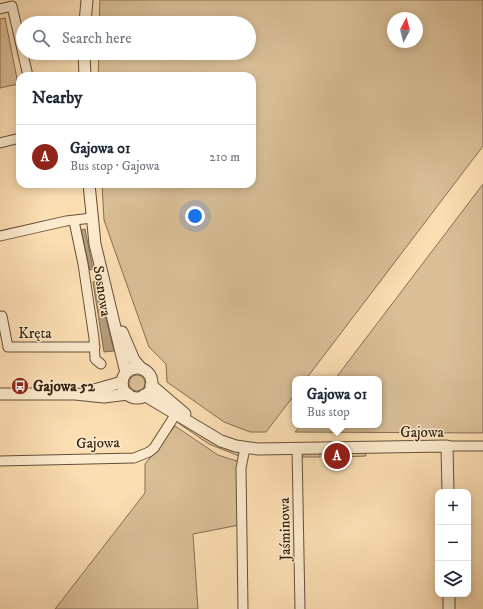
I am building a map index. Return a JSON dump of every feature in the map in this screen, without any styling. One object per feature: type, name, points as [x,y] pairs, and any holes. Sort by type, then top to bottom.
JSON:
[{"type":"street","points":[[80,0],[81,16]]},
{"type":"street","points":[[86,16],[87,0]]},
{"type":"street","points":[[0,9],[12,6],[16,24]]},
{"type":"street","points":[[24,60],[27,72]]},
{"type":"street","points":[[84,60],[85,72]]},
{"type":"street","points":[[0,143],[16,139]]},
{"type":"street","name":"Sosnowa","points":[[89,188],[92,218],[101,272],[111,305],[134,360],[141,368]]},
{"type":"street","points":[[0,236],[66,221],[92,218]]},
{"type":"street","name":"Sosnowa","points":[[74,221],[83,264],[95,347],[95,359],[101,364]]},
{"type":"street","name":"Sosnowa","points":[[111,305],[124,377]]},
{"type":"street","name":"Kręta","points":[[2,316],[8,347],[95,347]]},
{"type":"street","points":[[0,394],[75,394],[104,397],[128,394],[137,397],[144,395],[149,391],[151,384],[149,375],[141,368],[135,368],[124,377],[101,389],[75,394]]},
{"type":"street","points":[[124,377],[123,389],[128,394]]},
{"type":"street","name":"Gajowa","points":[[151,384],[178,412]]},
{"type":"street","name":"Gajowa","points":[[144,395],[178,412],[227,444],[245,448],[483,446]]},
{"type":"street","name":"Gajowa","points":[[0,461],[134,458],[149,452],[154,448],[178,412]]},
{"type":"street","points":[[447,446],[448,489]]},
{"type":"street","points":[[243,609],[242,468],[245,448]]},
{"type":"street","name":"Jaśminowa","points":[[297,448],[300,609]]},
{"type":"street","points":[[449,597],[450,609]]},
{"type":"shaded area","points":[[100,0],[483,0],[483,146],[308,376],[292,376],[292,398],[266,432],[250,432],[224,422],[167,382],[166,364],[149,347],[104,220],[102,188],[256,188],[256,72],[98,72],[99,60],[256,60],[256,16],[99,16]]},
{"type":"shaded area","points":[[5,18],[16,74],[16,84],[0,88],[0,19]]},
{"type":"shaded area","points":[[483,184],[483,433],[295,432],[298,428],[382,428],[382,376],[337,376]]},
{"type":"shaded area","points":[[85,229],[93,269],[90,270],[81,230]]},
{"type":"shaded area","points":[[97,281],[114,351],[104,352],[93,282]]},
{"type":"shaded area","points":[[137,375],[143,377],[145,383],[143,389],[137,391],[131,389],[129,383],[131,377]]},
{"type":"shaded area","points":[[179,422],[228,449],[239,452],[239,456],[209,444],[178,423]]},
{"type":"shaded area","points":[[175,426],[218,455],[243,463],[239,525],[193,534],[198,609],[55,609],[145,493],[145,464]]},
{"type":"shaded area","points":[[365,452],[366,456],[340,457],[340,453]]},
{"type":"shaded area","points":[[304,453],[320,453],[320,457],[302,457]]},
{"type":"place","name":"Gajowa 52","points":[[20,386]]},
{"type":"place","name":"Gajowa 01","points":[[337,456]]}]
